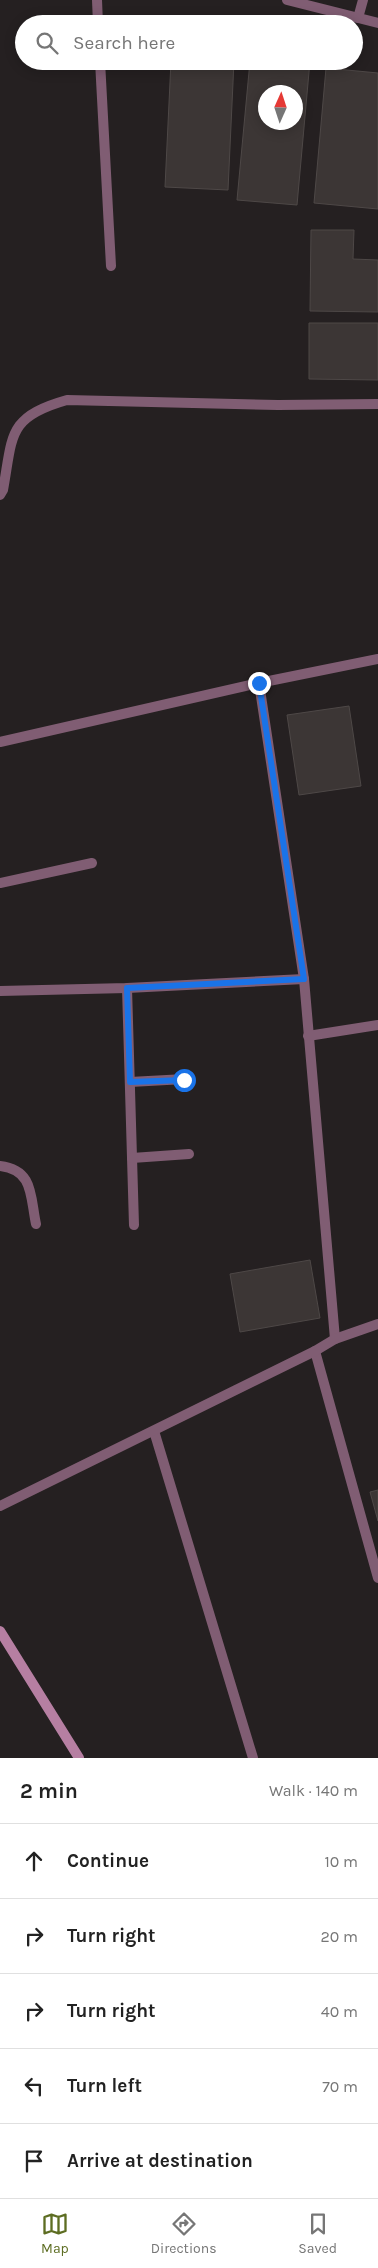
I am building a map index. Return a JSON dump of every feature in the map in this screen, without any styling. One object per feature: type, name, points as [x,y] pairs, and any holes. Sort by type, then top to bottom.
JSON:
[{"type":"main road","points":[[0,1631],[79,1758]]},
{"type":"street","points":[[97,0],[98,15]]},
{"type":"street","points":[[287,0],[346,15]]},
{"type":"street","points":[[359,15],[363,0]]},
{"type":"street","points":[[363,19],[378,23]]},
{"type":"street","points":[[100,70],[111,266]]},
{"type":"street","points":[[0,495],[3,490],[13,434],[26,418],[44,406],[67,400],[278,405],[378,404]]},
{"type":"street","points":[[0,742],[259,683],[378,659]]},
{"type":"street","points":[[259,683],[304,979],[335,1339]]},
{"type":"street","points":[[0,883],[92,863]]},
{"type":"street","points":[[0,991],[127,988],[304,979]]},
{"type":"street","points":[[127,988],[134,1224]]},
{"type":"street","points":[[308,1036],[378,1025]]},
{"type":"street","points":[[130,1082],[184,1080]]},
{"type":"street","points":[[132,1158],[188,1154]]},
{"type":"street","points":[[0,1166],[20,1172],[26,1178],[36,1224]]},
{"type":"street","points":[[0,1506],[315,1351],[335,1339],[378,1324]]},
{"type":"street","points":[[315,1351],[378,1578]]},
{"type":"street","points":[[154,1431],[253,1758]]},
{"type":"building","points":[[171,70],[234,70],[228,190],[165,187]]},
{"type":"building","points":[[249,70],[309,70],[297,205],[237,200]]},
{"type":"building","points":[[326,70],[378,73],[378,209],[314,203]]},
{"type":"building","points":[[311,230],[354,230],[353,259],[378,260],[378,312],[310,311]]},
{"type":"building","points":[[309,323],[378,323],[378,380],[309,379]]},
{"type":"building","points":[[349,706],[361,786],[299,795],[287,715]]},
{"type":"building","points":[[310,1260],[320,1318],[240,1332],[230,1274]]},
{"type":"building","points":[[378,1490],[378,1521],[370,1492]]},
{"type":"route","points":[[184,1080],[130,1082],[127,988],[304,979],[259,683]]}]
